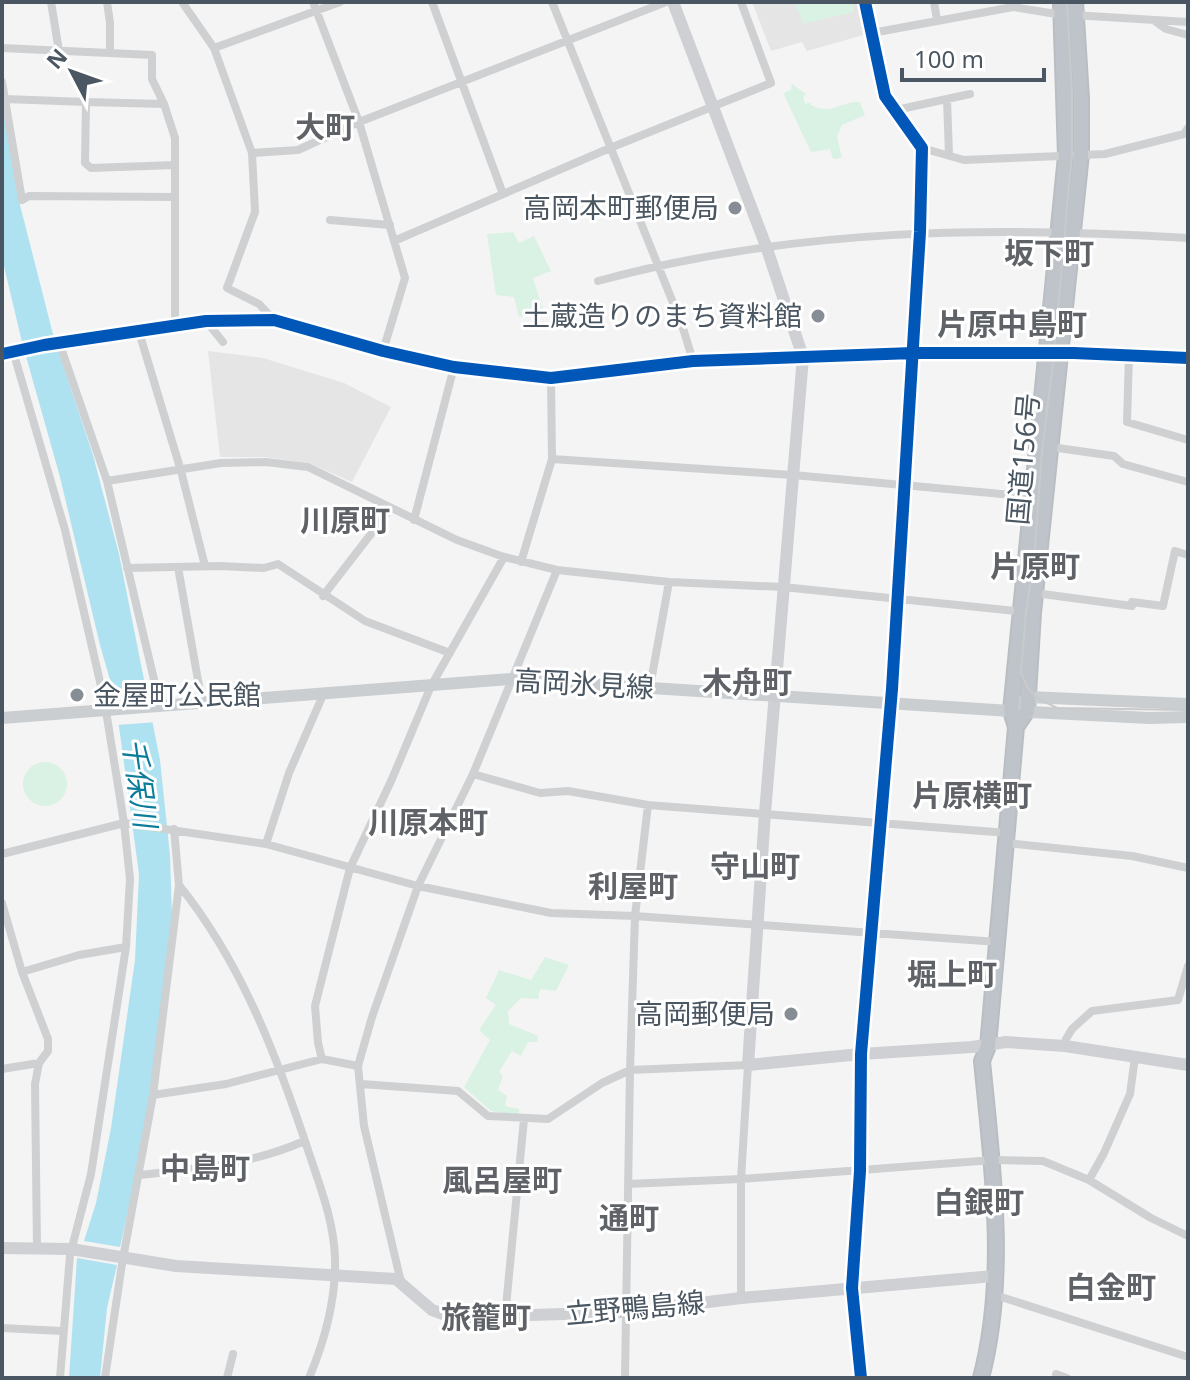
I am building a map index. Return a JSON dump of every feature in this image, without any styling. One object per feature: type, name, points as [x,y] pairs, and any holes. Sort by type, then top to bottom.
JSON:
[{"type":"highway","name":"国道156号","points":[[1022,707],[1027,612],[1035,593],[1047,499],[1054,354],[1081,98],[1069,8]]},
{"type":"highway","name":"国道156号","points":[[981,1378],[989,1347],[995,1295],[993,1160],[982,1061],[988,1046],[1016,727],[1022,707],[1031,497],[1054,354]]},
{"type":"main road","name":"高岡氷見線","points":[[110,710],[511,679],[775,696],[1022,707]]},
{"type":"main road","points":[[1022,707],[1188,704]]},
{"type":"main road","points":[[1022,707],[1149,718],[1188,717]]},
{"type":"main road","points":[[2,718],[110,710]]},
{"type":"street","points":[[51,2],[59,51]]},
{"type":"street","points":[[107,2],[110,53]]},
{"type":"street","points":[[182,2],[214,48],[252,153],[255,212],[227,288],[259,304],[274,320]]},
{"type":"street","points":[[214,48],[314,7],[340,2]]},
{"type":"street","points":[[432,2],[503,194]]},
{"type":"street","points":[[552,2],[682,325],[693,361]]},
{"type":"street","points":[[252,153],[298,150],[359,122],[666,2]]},
{"type":"street","points":[[673,2],[766,246],[803,357],[756,924],[741,1179],[741,1298]]},
{"type":"street","points":[[394,241],[771,83],[741,2]]},
{"type":"street","points":[[858,1377],[852,1288],[860,1171],[861,1054],[891,702],[920,232],[922,148],[885,96],[865,2]]},
{"type":"street","points":[[934,2],[937,20]]},
{"type":"street","points":[[314,7],[359,122],[405,278],[383,351]]},
{"type":"street","points":[[872,33],[1013,7],[1069,8],[1188,22]]},
{"type":"street","points":[[1153,20],[1166,29],[1188,35]]},
{"type":"street","points":[[2,48],[152,55],[152,79],[175,138],[175,326]]},
{"type":"street","points":[[2,82],[22,200],[29,196],[174,197]]},
{"type":"street","points":[[896,110],[970,94]]},
{"type":"street","points":[[5,99],[164,104]]},
{"type":"street","points":[[947,99],[949,155]]},
{"type":"street","points":[[86,102],[85,163],[91,168],[175,165]]},
{"type":"street","points":[[922,148],[964,160],[1105,154],[1184,134],[1188,128]]},
{"type":"street","points":[[330,220],[390,225]]},
{"type":"street","points":[[598,281],[656,265],[766,246],[920,232],[1065,231],[1188,238]]},
{"type":"street","points":[[2,354],[59,342],[206,321],[274,320],[383,351],[454,367],[551,378],[693,361],[913,353],[1188,358]]},
{"type":"street","points":[[206,321],[223,342]]},
{"type":"street","points":[[139,332],[181,471],[205,566]]},
{"type":"street","points":[[59,342],[107,481],[159,705]]},
{"type":"street","points":[[15,351],[65,530],[101,686],[100,697],[110,710],[126,823],[130,879],[126,947],[91,1174],[73,1249],[62,1331],[60,1378]]},
{"type":"street","points":[[1129,355],[1127,422],[1188,440]]},
{"type":"street","points":[[414,520],[454,367]]},
{"type":"street","points":[[521,562],[552,459],[551,378]]},
{"type":"street","points":[[1051,447],[1114,456],[1123,464],[1188,482]]},
{"type":"street","points":[[552,459],[793,475],[1047,499]]},
{"type":"street","points":[[107,481],[221,463],[266,462],[308,467],[457,540],[504,557],[557,570],[669,582],[783,587],[1027,612]]},
{"type":"street","points":[[323,596],[391,508]]},
{"type":"street","points":[[1035,593],[1132,606],[1132,602],[1163,606],[1175,551],[1188,555]]},
{"type":"street","points":[[322,1059],[315,1006],[350,868],[431,686],[504,557]]},
{"type":"street","points":[[127,568],[264,568],[278,564],[365,621],[450,653]]},
{"type":"street","points":[[178,567],[202,703]]},
{"type":"street","points":[[401,1282],[364,1126],[358,1066],[418,886],[473,774],[557,570]]},
{"type":"street","points":[[650,687],[669,582]]},
{"type":"street","points":[[266,844],[289,773],[323,695]]},
{"type":"street","points":[[473,774],[540,793],[568,791],[648,805],[880,823],[1132,856],[1188,868]]},
{"type":"street","points":[[625,1378],[635,916],[648,805]]},
{"type":"street","points":[[2,854],[126,823],[266,844],[418,886],[551,913],[635,916],[999,942]]},
{"type":"street","points":[[116,1378],[105,1377],[122,1256],[153,1095],[179,885],[172,829]]},
{"type":"street","points":[[179,885],[234,965],[257,1013],[330,1219],[335,1276],[329,1322],[309,1378]]},
{"type":"street","points":[[2,903],[22,972],[48,1039],[48,1051],[39,1063],[35,1084],[37,1248]]},
{"type":"street","points":[[22,972],[79,955],[126,947]]},
{"type":"street","points":[[1065,1046],[1072,1029],[1092,1011],[1178,1000],[1188,966]]},
{"type":"street","points":[[361,1084],[458,1091],[488,1116],[548,1119],[602,1083],[630,1070],[748,1065],[1006,1042],[1065,1046],[1188,1065]]},
{"type":"street","points":[[1089,1180],[1130,1094],[1135,1057]]},
{"type":"street","points":[[153,1095],[226,1084],[322,1059],[358,1066]]},
{"type":"street","points":[[2,1069],[39,1063]]},
{"type":"street","points":[[505,1317],[524,1119]]},
{"type":"street","points":[[139,1175],[277,1153],[304,1141]]},
{"type":"street","points":[[628,1184],[741,1179],[993,1160],[1043,1161],[1089,1180],[1151,1218],[1188,1236]]},
{"type":"street","points":[[2,1248],[73,1249],[176,1266],[396,1279],[401,1282]]},
{"type":"street","name":"立野鴨島線","points":[[401,1282],[432,1310],[446,1315],[505,1317],[626,1312],[741,1298],[994,1276]]},
{"type":"street","points":[[995,1295],[1188,1357]]},
{"type":"street","points":[[2,1328],[62,1331]]},
{"type":"street","points":[[227,1378],[233,1354]]},
{"type":"street","points":[[1056,1374],[1067,1378]]},
{"type":"shaded area","points":[[752,2],[861,2],[867,34],[807,51],[802,42],[771,51]]},
{"type":"shaded area","points":[[208,351],[263,358],[344,383],[391,407],[352,482],[309,463],[264,457],[220,457]]},
{"type":"green space","points":[[795,2],[853,2],[854,12],[803,24]]},
{"type":"green space","points":[[792,84],[806,94],[803,97],[805,104],[811,102],[819,108],[831,109],[860,102],[865,115],[842,125],[837,136],[842,158],[833,159],[830,149],[811,152],[783,93],[791,90]]},
{"type":"green space","points":[[513,232],[519,243],[534,236],[551,271],[533,278],[544,313],[519,317],[514,297],[496,295],[487,234]]},
{"type":"green space","points":[[45,762],[61,768],[67,784],[61,800],[45,806],[29,800],[23,784],[29,768]]},
{"type":"green space","points":[[545,957],[569,965],[556,991],[540,989],[538,999],[521,998],[508,1011],[509,1024],[538,1036],[537,1042],[528,1042],[521,1056],[512,1051],[499,1072],[503,1076],[498,1090],[507,1096],[505,1106],[519,1109],[519,1115],[491,1111],[464,1087],[490,1040],[479,1030],[496,1005],[486,998],[499,970],[531,980]]},
{"type":"water","name":"千保川","points":[[2,104],[20,205],[54,338],[93,455],[119,554],[160,760],[170,855],[172,915],[166,984],[140,1157],[120,1247],[84,1241],[96,1203],[111,1128],[135,960],[139,874],[115,697],[2,258]]},
{"type":"water","points":[[77,1258],[117,1265],[107,1308],[100,1378],[69,1378]]},
{"type":"pier","points":[[152,692],[157,722],[117,725],[112,695]]},
{"type":"tram line","points":[[1067,2],[1072,152],[1021,673],[1037,698],[1057,708],[1188,710]]},
{"type":"cycle path","points":[[861,1378],[852,1288],[860,1171],[861,1054],[892,689],[920,232],[922,148],[885,96],[865,2]]},
{"type":"cycle path","points":[[2,354],[206,321],[274,320],[383,351],[454,367],[551,378],[693,361],[913,353],[1074,353],[1188,358]]},
{"type":"place","name":"高岡本町郵便局","points":[[735,208]]},
{"type":"place","name":"土蔵造りのまち資料館","points":[[818,316]]},
{"type":"place","name":"金屋町公民館","points":[[77,695]]},
{"type":"place","name":"高岡郵便局","points":[[791,1014]]},
{"type":"district","name":"大町","points":[[325,128]]},
{"type":"district","name":"坂下町","points":[[1049,254]]},
{"type":"district","name":"片原中島町","points":[[1012,325]]},
{"type":"district","name":"川原町","points":[[345,521]]},
{"type":"district","name":"片原町","points":[[1035,567]]},
{"type":"district","name":"木舟町","points":[[747,683]]},
{"type":"district","name":"片原横町","points":[[972,796]]},
{"type":"district","name":"川原本町","points":[[428,823]]},
{"type":"district","name":"守山町","points":[[755,867]]},
{"type":"district","name":"利屋町","points":[[633,887]]},
{"type":"district","name":"堀上町","points":[[952,975]]},
{"type":"district","name":"中島町","points":[[205,1169]]},
{"type":"district","name":"風呂屋町","points":[[502,1181]]},
{"type":"district","name":"白銀町","points":[[979,1203]]},
{"type":"district","name":"通町","points":[[629,1219]]},
{"type":"district","name":"白金町","points":[[1111,1288]]},
{"type":"district","name":"旅籠町","points":[[486,1318]]}]
